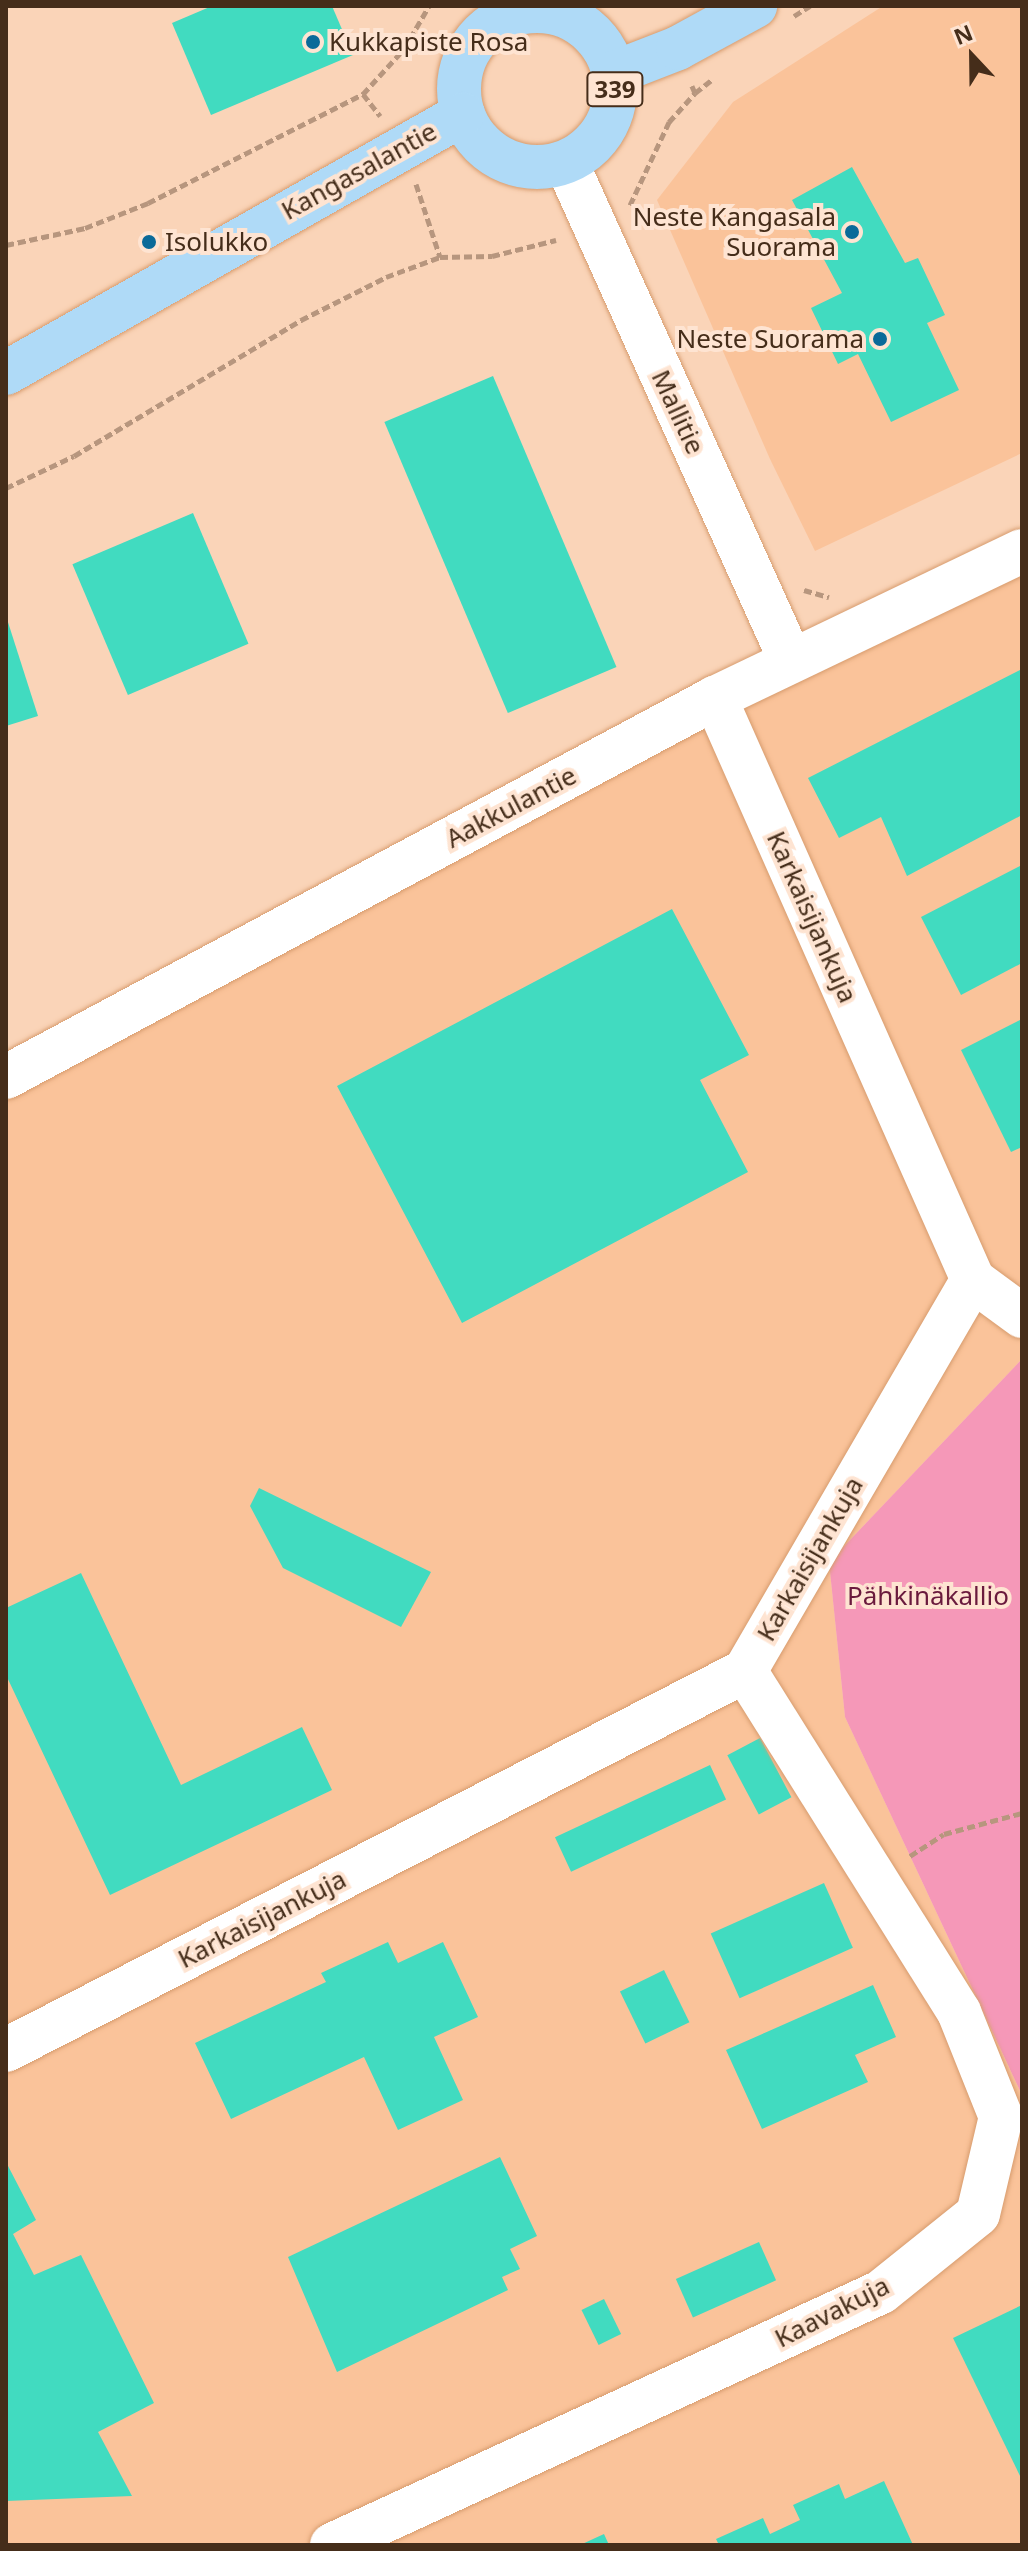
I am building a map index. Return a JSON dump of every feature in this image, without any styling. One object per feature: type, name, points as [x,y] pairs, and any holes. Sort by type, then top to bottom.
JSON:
[{"type":"main road","name":"339","points":[[614,73],[678,48],[755,6]]},
{"type":"main road","name":"339","points":[[463,114],[459,90],[474,43],[512,10],[539,11],[576,23],[604,49],[614,73],[612,112],[604,130],[566,162]]},
{"type":"main road","points":[[463,114],[482,143],[511,163],[534,168],[566,162]]},
{"type":"main road","name":"Kangasalantie","points":[[6,373],[463,114]]},
{"type":"street","name":"Mallitie","points":[[566,162],[590,225],[791,661]]},
{"type":"street","name":"Aakkulantie","points":[[6,1077],[715,698],[1022,551]]},
{"type":"street","name":"Karkaisijankuja","points":[[6,2050],[745,1671],[973,1280],[715,698]]},
{"type":"street","points":[[973,1280],[1022,1316]]},
{"type":"street","name":"Kaavakuja","points":[[332,2545],[881,2292],[978,2214],[1001,2117],[959,2012],[745,1671]]},
{"type":"path","points":[[6,245],[85,228],[148,203],[363,94],[404,49],[429,6]]},
{"type":"path","points":[[6,488],[74,456],[301,320],[386,277],[440,257],[492,256],[538,247],[632,203],[669,122],[695,93],[678,48]]},
{"type":"path","points":[[875,1877],[944,1834],[1022,1813]]},
{"type":"shaded area","points":[[883,6],[1022,6],[1022,453],[815,551],[770,459],[657,200],[733,102]]},
{"type":"shaded area","points":[[1022,551],[1022,1359],[829,1562],[845,1717],[1022,2095],[1022,2545],[6,2545],[6,1077]]},
{"type":"green space","name":"Pähkinäkallio","points":[[1022,1359],[1022,2095],[845,1717],[829,1562]]},
{"type":"building","points":[[212,6],[332,6],[353,55],[211,115],[172,23]]},
{"type":"building","name":"Neste Suorama","points":[[852,167],[905,263],[918,258],[945,315],[927,323],[959,390],[891,422],[858,354],[838,364],[811,308],[842,293],[792,200]]},
{"type":"building","points":[[493,376],[616,667],[508,713],[384,422]]},
{"type":"building","points":[[193,513],[248,644],[128,695],[72,564]]},
{"type":"building","points":[[6,616],[38,716],[6,726]]},
{"type":"building","points":[[1022,669],[1022,815],[907,876],[881,817],[839,838],[808,778]]},
{"type":"building","points":[[1022,865],[1022,963],[961,995],[921,917]]},
{"type":"building","points":[[672,909],[749,1055],[700,1080],[748,1172],[462,1323],[337,1086]]},
{"type":"building","points":[[1022,1019],[1022,1147],[1011,1152],[961,1050]]},
{"type":"building","points":[[259,1488],[431,1572],[401,1627],[283,1568],[250,1506]]},
{"type":"building","points":[[81,1573],[181,1785],[302,1727],[332,1790],[110,1895],[6,1675],[6,1608]]},
{"type":"building","points":[[760,1738],[791,1797],[759,1815],[727,1755]]},
{"type":"building","points":[[710,1765],[726,1799],[571,1872],[555,1837]]},
{"type":"building","points":[[824,1883],[853,1948],[740,1998],[711,1933]]},
{"type":"building","points":[[388,1942],[398,1963],[443,1942],[478,2017],[434,2037],[463,2100],[398,2130],[364,2057],[231,2119],[195,2043],[326,1982],[321,1973]]},
{"type":"building","points":[[664,1970],[689,2022],[645,2044],[620,1991]]},
{"type":"building","points":[[873,1985],[896,2037],[855,2055],[868,2082],[762,2129],[726,2050]]},
{"type":"building","points":[[500,2157],[537,2236],[510,2249],[520,2269],[502,2277],[508,2290],[337,2372],[288,2257]]},
{"type":"building","points":[[6,2162],[36,2220],[13,2234],[34,2275],[81,2255],[154,2403],[98,2432],[132,2496],[6,2501]]},
{"type":"building","points":[[759,2242],[776,2280],[693,2317],[676,2279]]},
{"type":"building","points":[[604,2299],[621,2334],[599,2345],[582,2310]]},
{"type":"building","points":[[1022,2305],[1022,2480],[953,2338]]},
{"type":"building","points":[[884,2481],[913,2545],[719,2545],[716,2539],[763,2518],[770,2534],[800,2520],[793,2505],[839,2484],[845,2499]]},
{"type":"building","points":[[604,2534],[609,2545],[580,2545]]},
{"type":"place","name":"Kukkapiste Rosa","points":[[313,42]]},
{"type":"place","name":"Neste Kangasala Suorama","points":[[852,232]]},
{"type":"place","name":"Isolukko","points":[[149,242]]},
{"type":"place","name":"Neste Suorama","points":[[880,339]]}]
